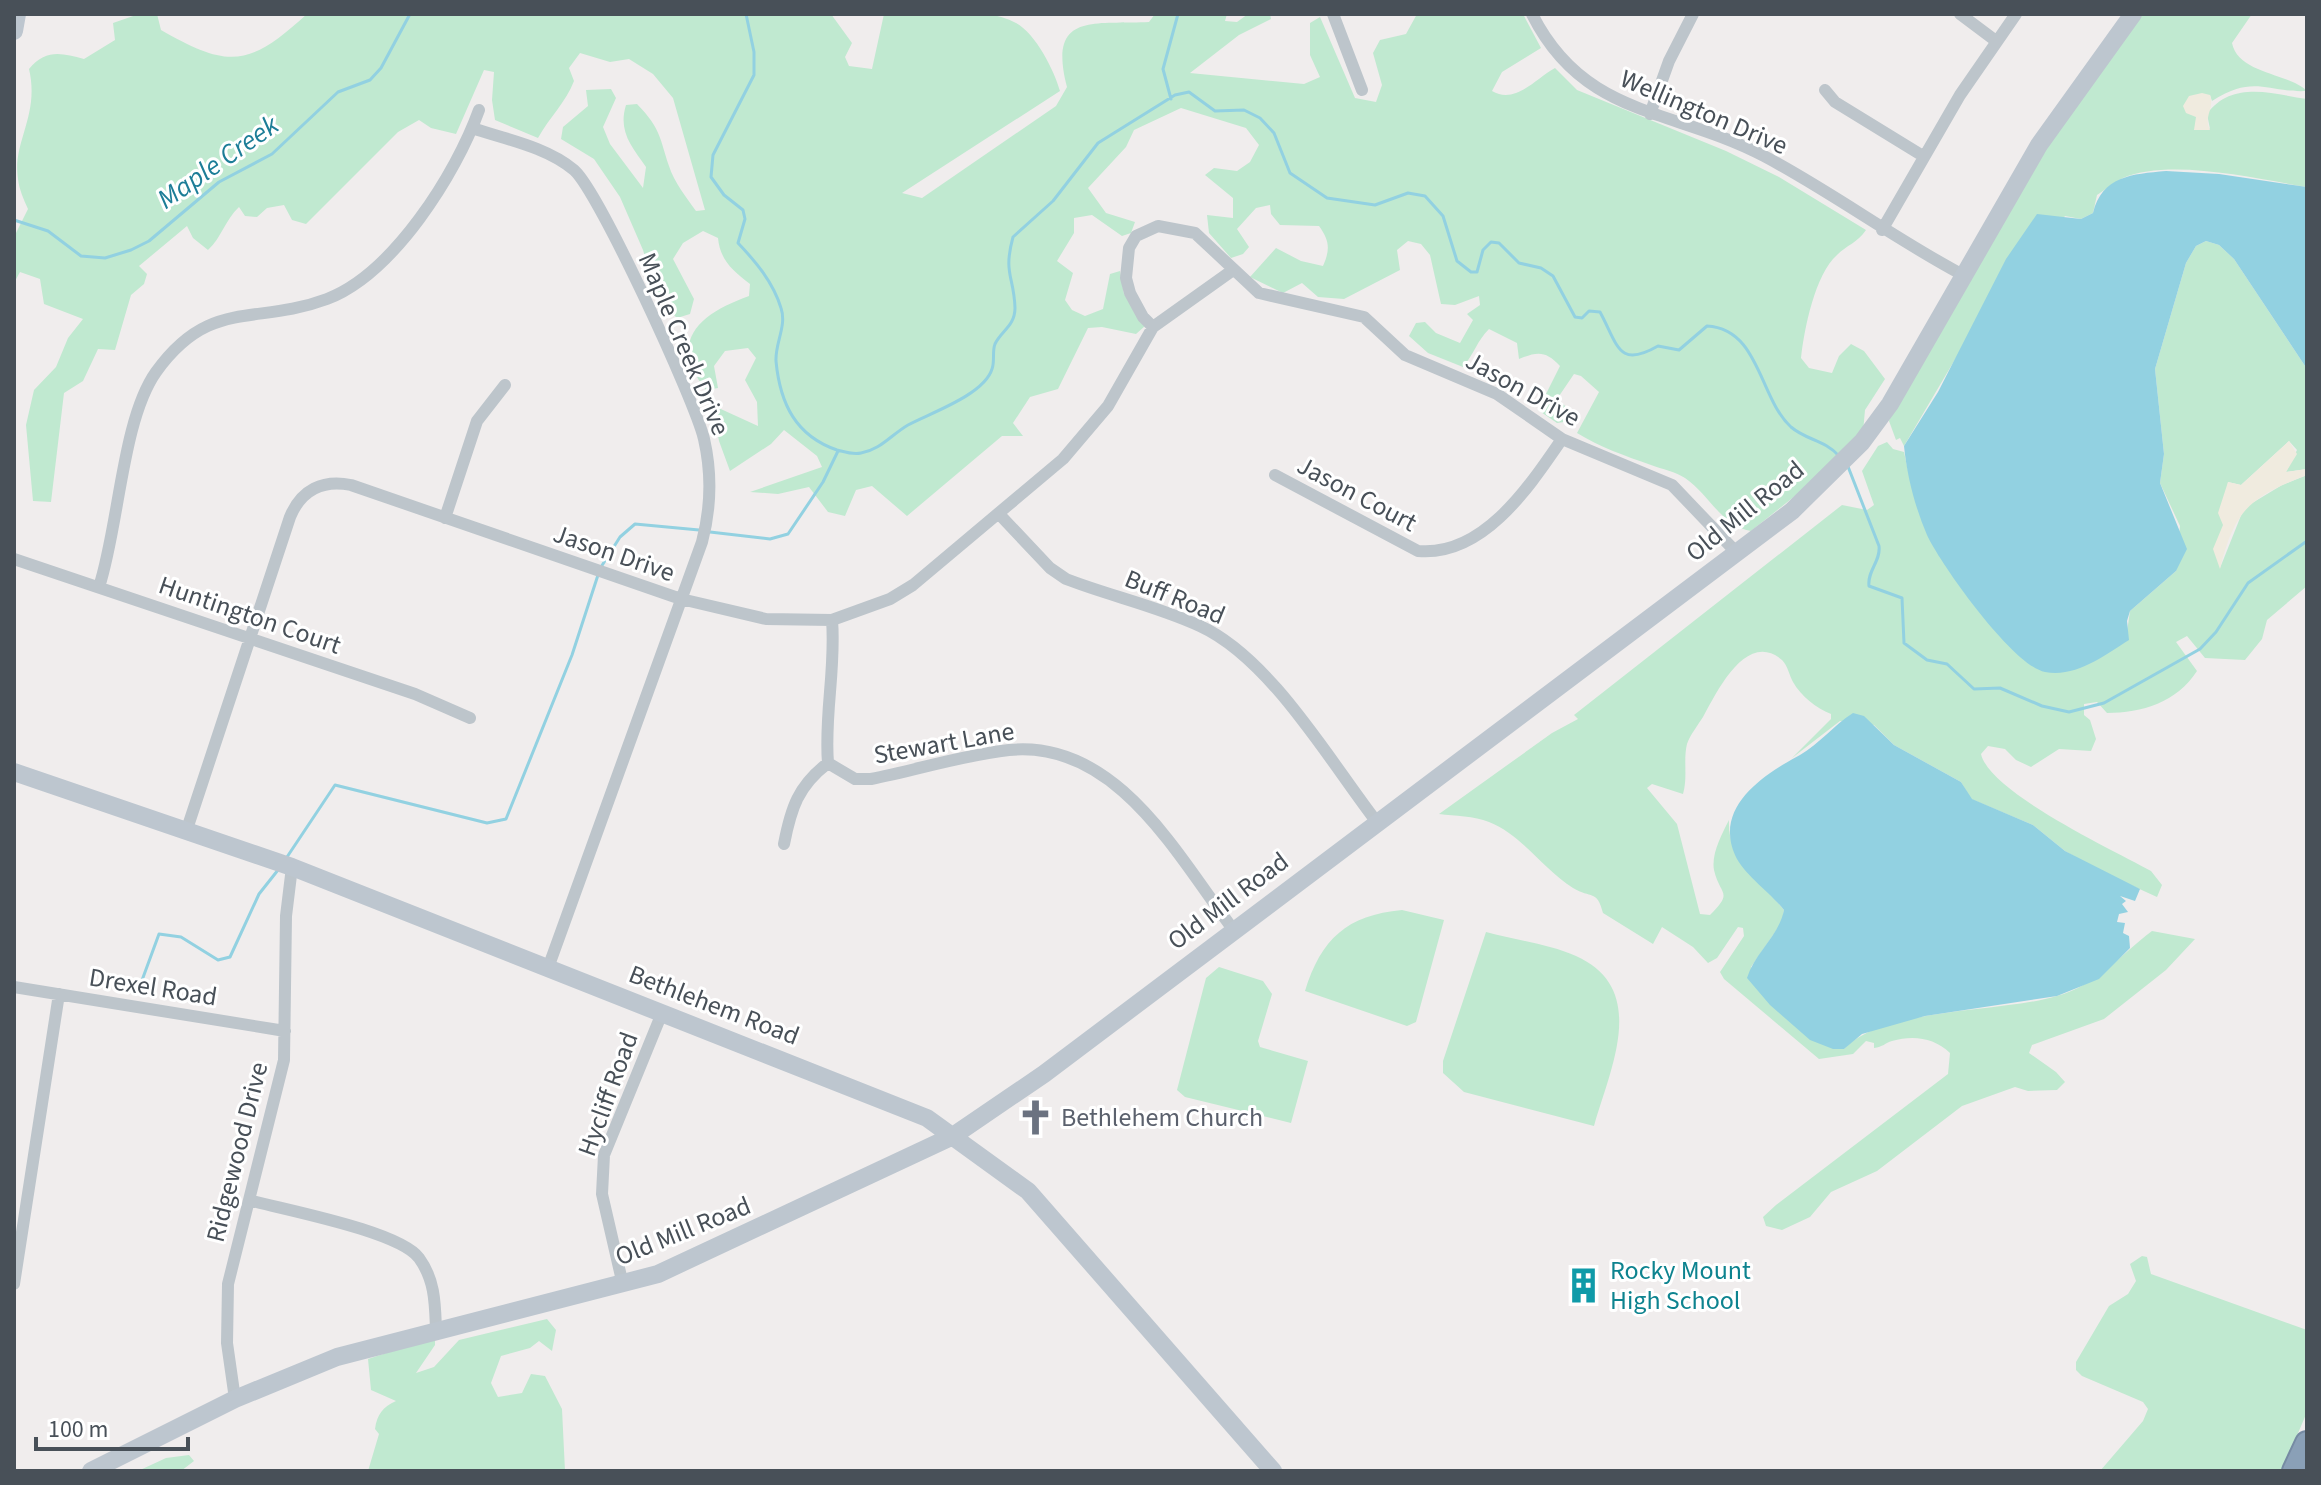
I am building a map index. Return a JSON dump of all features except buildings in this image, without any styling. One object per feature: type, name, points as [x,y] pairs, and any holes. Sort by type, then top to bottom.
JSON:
[{"type":"highway","points":[[2294,1471],[2307,1443]]},
{"type":"street","points":[[14,31],[17,14]]},
{"type":"street","points":[[1333,14],[1362,90]]},
{"type":"street","name":"Wellington Drive","points":[[1532,14],[1552,50],[1582,80],[1650,114],[1696,128],[1764,156],[1882,230],[1963,275]]},
{"type":"street","points":[[1650,114],[1669,61],[1693,14]]},
{"type":"street","points":[[1960,14],[1996,41]]},
{"type":"street","points":[[1882,230],[1923,156],[2016,14]]},
{"type":"street","name":"Old Mill Road","points":[[91,1471],[235,1399],[337,1357],[658,1274],[953,1136],[1044,1074],[1376,821],[1792,511],[1825,480],[1862,442],[1907,377],[1963,275],[2056,119],[2133,14]]},
{"type":"street","points":[[1825,90],[1835,102],[1923,156]]},
{"type":"street","points":[[99,587],[114,538],[139,403],[168,357],[193,333],[209,324],[243,314],[310,304],[361,281],[391,253],[434,195],[479,110]]},
{"type":"street","name":"Maple Creek Drive","points":[[472,128],[553,157],[576,172],[587,184],[697,418],[707,456],[709,501],[702,542],[548,968]]},
{"type":"street","name":"Jason Drive","points":[[1153,327],[1135,306],[1126,278],[1129,248],[1136,236],[1158,226],[1195,233],[1259,293],[1364,317],[1405,355],[1497,394],[1562,439],[1672,485],[1736,552]]},
{"type":"street","name":"Jason Drive","points":[[187,829],[290,517],[303,495],[336,482],[681,599],[766,619],[832,620],[890,599],[913,585],[999,514],[1091,431],[1153,327],[1233,270]]},
{"type":"street","points":[[445,518],[477,421],[505,385]]},
{"type":"street","name":"Jason Court","points":[[1275,475],[1418,551],[1437,552],[1464,544],[1496,518],[1522,494],[1562,439]]},
{"type":"street","name":"Buff Road","points":[[999,514],[1050,568],[1066,579],[1201,626],[1238,649],[1274,686],[1376,821]]},
{"type":"street","name":"Huntington Court","points":[[14,559],[415,694],[470,718]]},
{"type":"street","points":[[784,844],[794,800],[804,784],[828,763],[827,717],[834,661],[832,620]]},
{"type":"street","name":"Stewart Lane","points":[[828,763],[855,779],[871,779],[1010,750],[1049,754],[1086,766],[1135,801],[1233,929]]},
{"type":"street","name":"Bethlehem Road","points":[[14,772],[292,867],[927,1118],[1028,1191],[1273,1471]]},
{"type":"street","name":"Ridgewood Drive","points":[[235,1399],[226,1312],[232,1260],[279,1088],[285,1031],[286,916],[292,867]]},
{"type":"street","name":"Drexel Road","points":[[14,987],[285,1031]]},
{"type":"street","points":[[14,1284],[59,994]]},
{"type":"street","name":"Hycliff Road","points":[[623,1285],[602,1194],[604,1155],[662,1013]]},
{"type":"street","points":[[249,1200],[377,1234],[407,1246],[430,1278],[436,1329]]},
{"type":"green space","points":[[969,12],[1002,17],[1016,23],[1043,53],[1060,91],[902,193],[922,198],[1056,106],[1067,87],[1064,45],[1070,34],[1080,27],[1149,22],[1155,14],[1227,14],[1225,21],[1237,22],[1248,14],[1270,14],[1271,19],[1239,35],[1190,73],[1304,84],[1320,77],[1310,55],[1310,23],[1320,17],[1355,98],[1376,102],[1382,85],[1373,53],[1380,40],[1406,34],[1417,14],[1523,14],[1541,48],[1502,72],[1492,91],[1509,95],[1517,93],[1555,68],[1577,90],[1726,151],[1779,177],[1866,230],[1837,255],[1823,275],[1808,318],[1801,358],[1809,368],[1832,373],[1839,356],[1851,344],[1864,351],[1885,379],[1865,410],[1863,432],[1815,480],[1751,531],[1741,528],[1724,517],[1694,485],[1681,476],[1613,451],[1577,433],[1599,392],[1581,376],[1574,374],[1557,399],[1572,412],[1564,422],[1557,423],[1538,410],[1560,366],[1550,357],[1537,354],[1519,359],[1517,343],[1489,329],[1463,367],[1428,353],[1409,336],[1416,323],[1425,322],[1436,333],[1460,343],[1473,320],[1467,314],[1480,305],[1479,296],[1455,305],[1441,304],[1430,255],[1421,244],[1408,241],[1397,250],[1400,270],[1344,299],[1318,297],[1302,283],[1283,293],[1250,277],[1276,248],[1301,261],[1323,266],[1328,250],[1325,236],[1319,226],[1280,225],[1271,214],[1270,205],[1256,208],[1237,229],[1249,247],[1243,254],[1231,258],[1209,233],[1207,215],[1233,218],[1233,198],[1205,175],[1214,168],[1237,171],[1250,162],[1259,145],[1246,128],[1181,108],[1134,130],[1126,147],[1088,188],[1106,213],[1135,222],[1131,233],[1122,236],[1092,215],[1074,218],[1074,233],[1057,261],[1073,273],[1065,300],[1072,310],[1085,316],[1103,309],[1110,274],[1120,271],[1124,294],[1145,326],[1136,334],[1102,327],[1088,328],[1058,389],[1030,397],[1013,423],[1023,436],[1002,436],[907,516],[872,486],[856,490],[845,516],[828,512],[809,487],[778,494],[750,492],[822,467],[817,456],[784,430],[771,444],[730,471],[719,441],[712,405],[758,426],[757,402],[745,380],[756,358],[748,348],[725,351],[714,366],[718,388],[706,390],[694,372],[689,356],[690,342],[704,320],[749,296],[750,284],[728,264],[721,253],[718,238],[703,231],[683,243],[673,259],[694,299],[690,314],[677,318],[658,300],[643,250],[620,197],[594,159],[561,139],[563,127],[588,106],[586,90],[611,89],[616,98],[603,127],[610,144],[643,188],[646,167],[625,131],[626,105],[637,104],[651,120],[677,184],[696,211],[705,210],[673,98],[653,74],[629,59],[610,62],[580,53],[569,68],[574,81],[571,89],[538,138],[495,120],[492,100],[494,72],[484,70],[456,134],[431,128],[419,120],[398,132],[306,224],[292,220],[284,205],[267,208],[257,217],[245,216],[239,207],[208,250],[193,238],[187,226],[139,266],[147,274],[144,284],[131,295],[115,350],[98,349],[83,381],[64,393],[51,502],[33,501],[26,425],[34,390],[56,367],[68,338],[83,319],[44,304],[40,279],[20,272],[14,283],[14,237],[28,209],[19,187],[17,166],[31,101],[29,69],[48,55],[84,59],[115,40],[113,23],[139,14],[157,14],[161,30],[184,43],[222,56],[238,56],[253,53],[269,44],[307,14],[831,14],[852,43],[845,57],[849,66],[872,69],[884,14]]},
{"type":"green space","points":[[2139,14],[2252,14],[2232,43],[2236,53],[2254,67],[2289,80],[2307,91],[2250,86],[2239,88],[2212,101],[2210,95],[2196,117],[2210,129],[2207,114],[2217,103],[2241,93],[2307,99],[2307,187],[2189,170],[2143,172],[2116,182],[2097,195],[2093,213],[2081,219],[2065,216],[1957,356],[1904,446],[1900,438],[1896,440],[1889,421],[1894,406],[2028,174]]},
{"type":"green space","points":[[2206,241],[2219,245],[2234,259],[2307,369],[2307,469],[2286,472],[2297,450],[2289,441],[2241,485],[2228,482],[2220,568],[2244,508],[2282,485],[2307,475],[2307,586],[2267,620],[2262,639],[2245,660],[2205,658],[2187,636],[2176,642],[2197,671],[2169,698],[2146,708],[2107,713],[2097,702],[2084,704],[2084,715],[2090,720],[2096,739],[2091,751],[2059,749],[2031,767],[2016,760],[2005,749],[1988,746],[1981,754],[1989,769],[2029,803],[2151,871],[2162,885],[2157,897],[2065,851],[2033,825],[1971,799],[1961,782],[1894,745],[1874,725],[1840,721],[1792,758],[1831,719],[1831,714],[1805,697],[1793,682],[1784,662],[1769,653],[1756,653],[1745,658],[1716,694],[1687,744],[1683,794],[1652,784],[1647,788],[1677,824],[1700,914],[1710,915],[1722,902],[1723,893],[1713,864],[1729,820],[1733,847],[1739,859],[1784,910],[1782,922],[1751,967],[1844,1049],[1862,1035],[1886,1025],[1944,1013],[2033,1001],[2071,991],[2096,977],[2152,931],[2195,939],[2166,970],[2104,1019],[2032,1045],[2029,1053],[2065,1082],[2057,1090],[2028,1091],[2015,1087],[1962,1106],[1877,1171],[1831,1192],[1810,1217],[1782,1230],[1766,1226],[1763,1217],[1776,1205],[1948,1074],[1950,1053],[1930,1041],[1908,1038],[1874,1048],[1874,1043],[1866,1041],[1853,1054],[1819,1059],[1724,979],[1720,972],[1744,936],[1743,928],[1738,927],[1717,958],[1708,963],[1693,947],[1662,927],[1653,944],[1603,913],[1596,897],[1573,888],[1501,828],[1477,818],[1439,814],[1552,733],[1578,719],[1574,715],[1842,505],[1867,510],[1874,505],[1862,471],[1878,446],[1887,442],[1893,449],[1904,452],[1922,514],[1933,542],[1948,567],[1982,615],[2027,662],[2127,632],[2130,611],[2176,571],[2180,526],[2160,483],[2164,454],[2155,369],[2186,263],[2196,246]]},
{"type":"green space","points":[[1402,910],[1444,920],[1416,1022],[1407,1026],[1305,991],[1319,957],[1339,933],[1366,917]]},
{"type":"green space","points":[[1486,932],[1576,956],[1599,970],[1612,988],[1618,1009],[1619,1032],[1594,1126],[1464,1092],[1443,1073],[1443,1061]]},
{"type":"green space","points":[[1219,967],[1263,981],[1272,994],[1258,1041],[1260,1047],[1308,1061],[1291,1123],[1185,1097],[1177,1090],[1206,978]]},
{"type":"green space","points":[[2142,1256],[2147,1257],[2151,1274],[2307,1330],[2307,1412],[2282,1471],[2100,1471],[2143,1421],[2148,1409],[2143,1402],[2082,1376],[2076,1370],[2076,1362],[2109,1306],[2128,1294],[2136,1281],[2130,1264]]},
{"type":"green space","points":[[547,1319],[556,1330],[552,1351],[539,1341],[530,1348],[501,1356],[491,1383],[498,1397],[522,1393],[531,1374],[545,1376],[562,1409],[565,1471],[368,1471],[379,1434],[375,1429],[377,1419],[384,1409],[396,1401],[371,1390],[368,1359],[435,1337],[435,1345],[416,1373],[434,1367],[459,1340]]},
{"type":"green space","points":[[189,1455],[194,1461],[181,1471],[138,1471],[166,1458]]},
{"type":"sand","points":[[2210,95],[2210,130],[2194,130],[2196,117],[2186,113],[2183,106],[2189,96]]},
{"type":"sand","points":[[2289,441],[2297,454],[2286,472],[2307,469],[2307,475],[2271,491],[2248,508],[2232,532],[2220,569],[2213,549],[2223,525],[2218,513],[2228,482],[2241,485]]},
{"type":"water","points":[[2166,171],[2219,174],[2307,187],[2307,369],[2234,259],[2219,245],[2206,241],[2196,246],[2186,263],[2155,369],[2164,454],[2160,483],[2187,549],[2176,571],[2130,611],[2127,621],[2129,640],[2079,668],[2068,672],[2045,672],[2031,666],[1997,634],[1935,549],[1915,502],[1904,446],[1938,392],[2006,259],[2037,214],[2081,219],[2093,213],[2103,191],[2111,184],[2130,176]]},
{"type":"water","points":[[1853,713],[1864,716],[1894,745],[1961,782],[1972,799],[2033,825],[2065,851],[2140,889],[2135,901],[2120,896],[2126,901],[2122,904],[2128,912],[2119,914],[2117,922],[2125,923],[2123,933],[2129,936],[2130,948],[2099,979],[2057,996],[1925,1016],[1862,1034],[1844,1049],[1833,1049],[1810,1040],[1770,1005],[1747,978],[1755,960],[1777,928],[1784,910],[1739,862],[1730,838],[1731,822],[1746,794],[1758,783],[1807,751]]},
{"type":"waterway","name":"Maple Creek","points":[[14,220],[48,231],[81,256],[105,258],[149,241],[219,182],[272,154],[338,92],[370,80],[381,68],[410,14]]},
{"type":"waterway","name":"Maple Creek","points":[[746,14],[754,52],[754,75],[713,155],[711,177],[724,195],[743,210],[745,219],[738,243],[763,273],[781,308],[783,321],[776,361],[786,404],[801,427],[823,444],[837,450],[855,454],[874,449],[908,425],[979,387],[992,369],[995,344],[1014,314],[1009,267],[1013,237],[1053,201],[1098,143],[1175,95],[1189,92],[1215,111],[1244,110],[1260,118],[1274,133],[1290,173],[1327,198],[1375,205],[1408,193],[1425,196],[1443,216],[1457,261],[1471,272],[1477,272],[1483,250],[1491,242],[1499,243],[1519,263],[1541,268],[1553,276],[1575,317],[1582,318],[1589,311],[1600,312],[1616,343],[1627,354],[1635,355],[1658,346],[1679,350],[1707,326],[1725,330],[1738,339],[1748,352],[1780,414],[1791,427],[1839,456]]},
{"type":"waterway","points":[[1171,99],[1163,69],[1178,14]]},
{"type":"waterway","points":[[710,532],[770,539],[788,534],[823,482],[838,451]]},
{"type":"waterway","name":"Maple Creek","points":[[1847,464],[1879,546],[1869,586],[1902,598],[1904,643],[1927,660],[1947,664],[1974,689],[2000,688],[2042,706],[2069,712],[2104,703],[2200,649],[2216,632],[2248,583],[2307,541]]},
{"type":"waterway","points":[[601,567],[620,537],[635,524],[699,530]]},
{"type":"waterway","points":[[287,857],[335,785],[487,823],[506,819],[572,655],[598,575]]},
{"type":"waterway","points":[[141,983],[159,934],[181,937],[218,960],[230,957],[259,894],[278,870]]},
{"type":"place","name":"Bethlehem Church","points":[[1035,1117]]},
{"type":"place","name":"Rocky Mount High School","points":[[1584,1285]]}]
